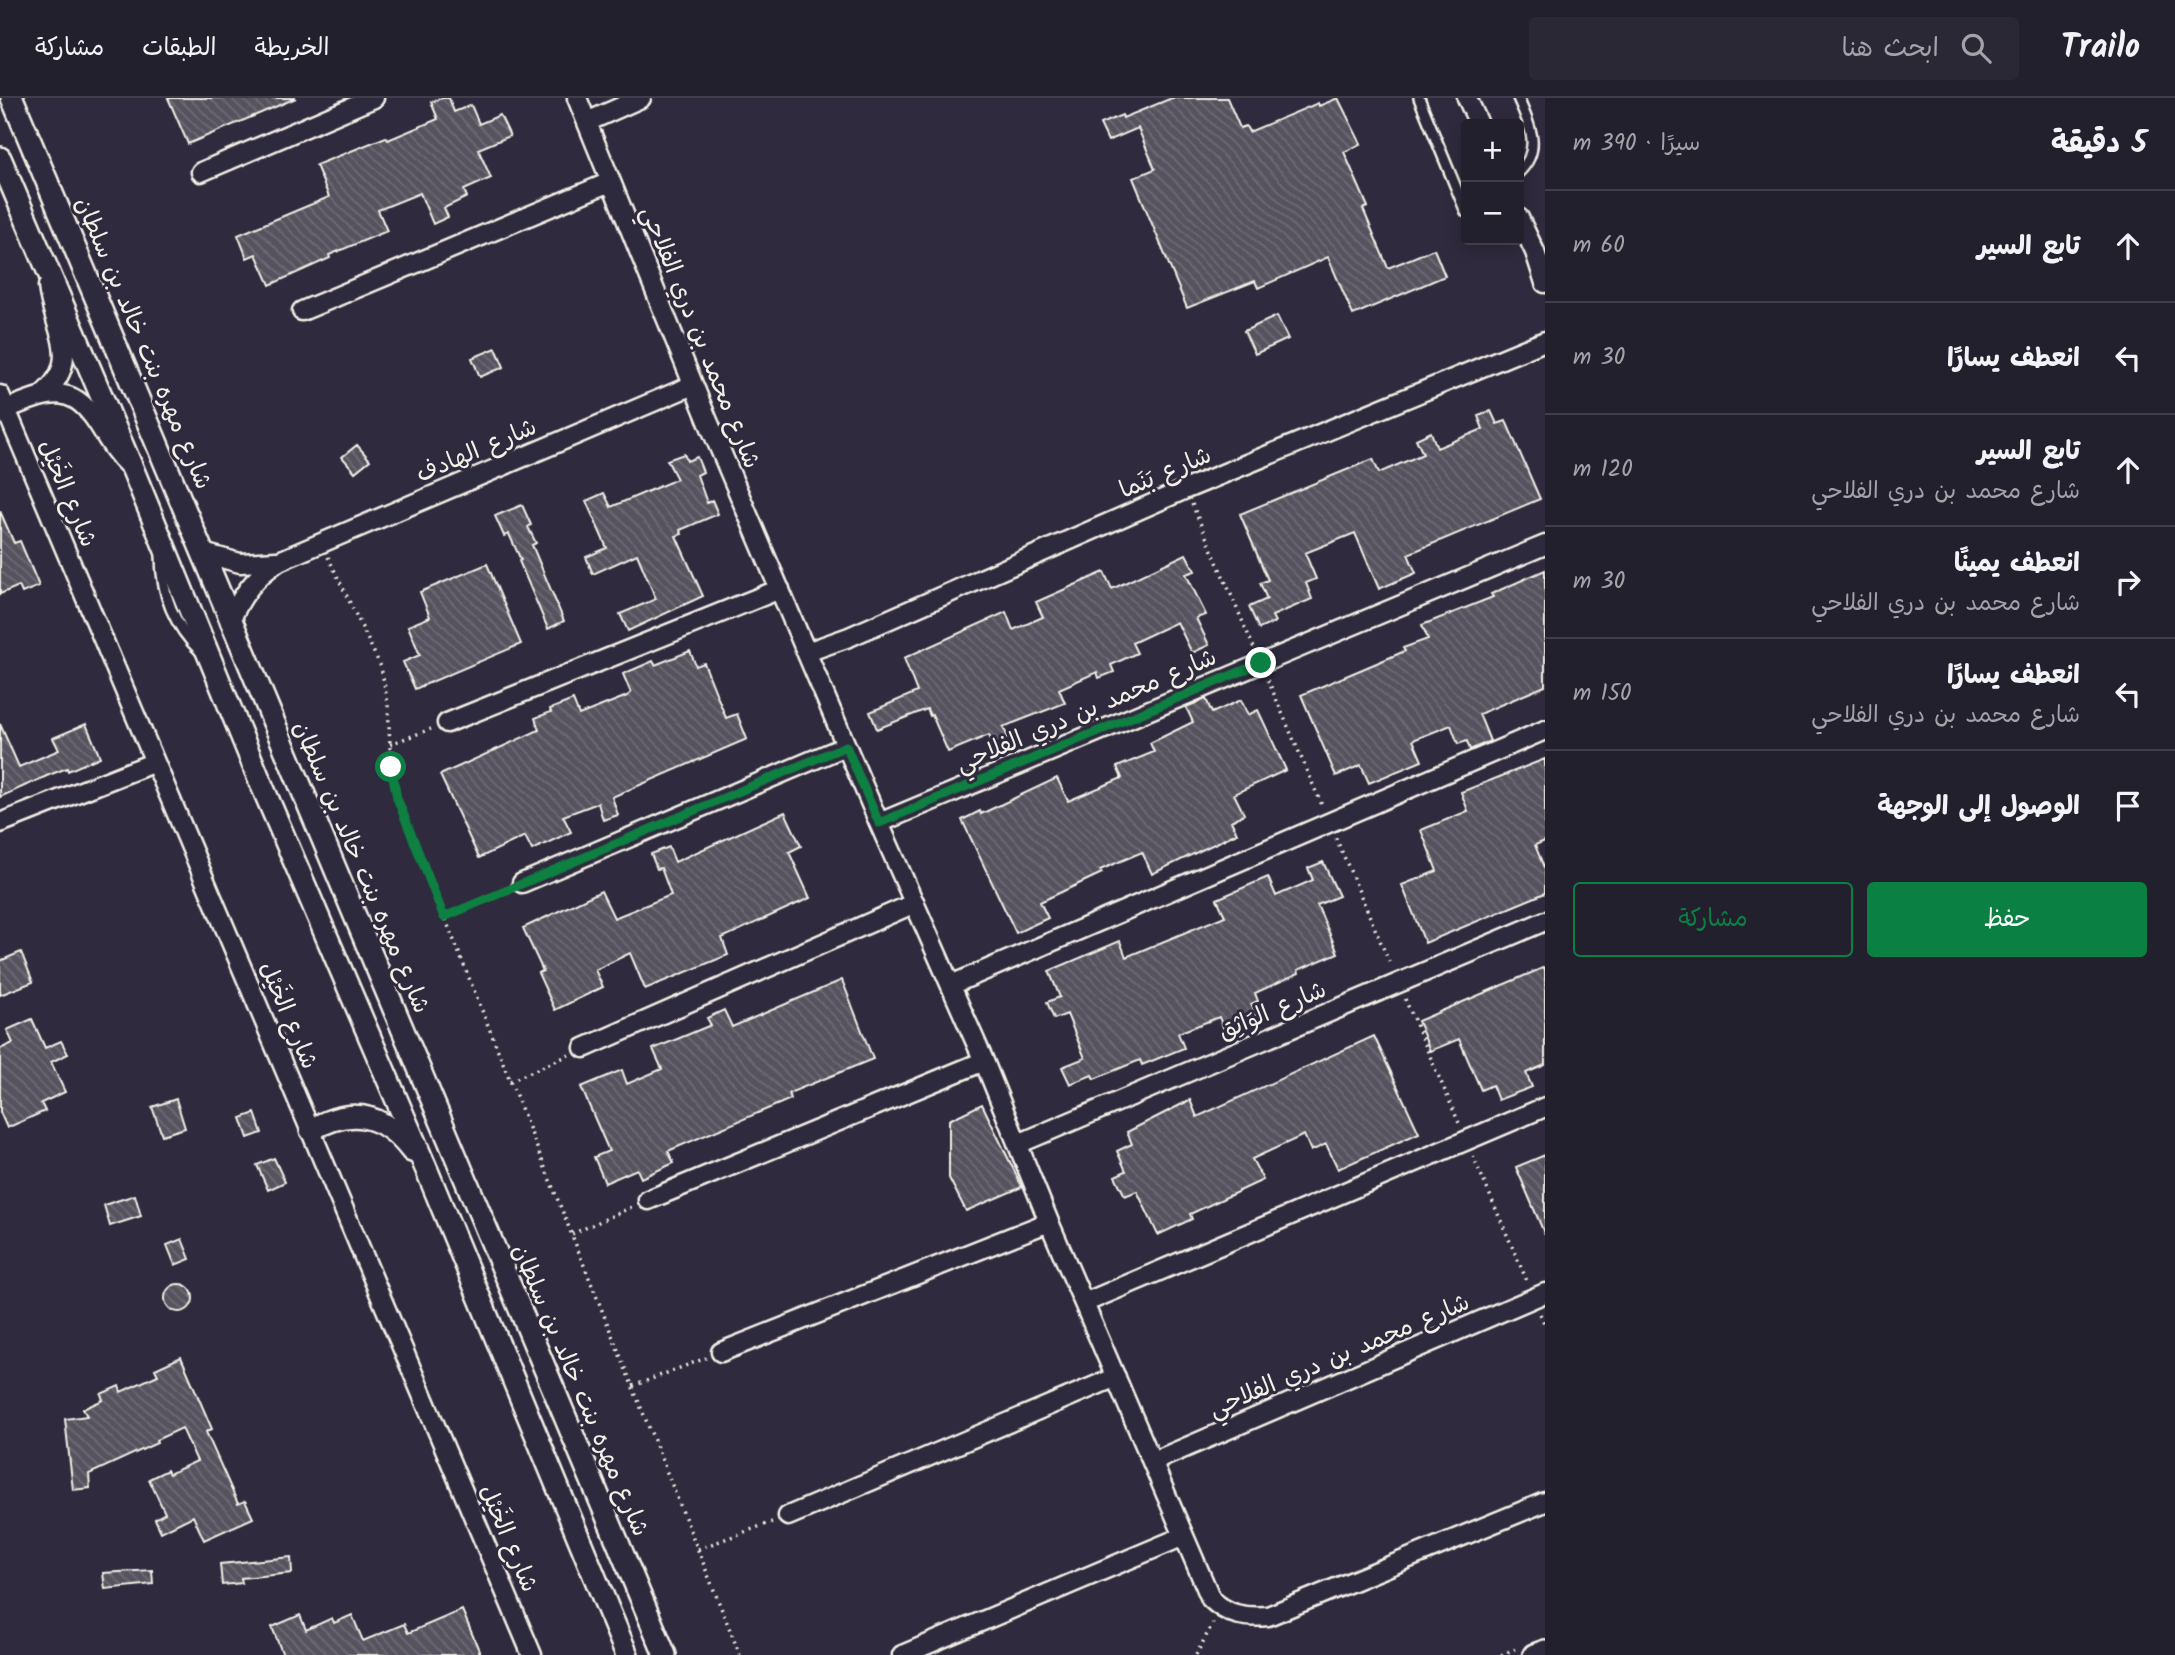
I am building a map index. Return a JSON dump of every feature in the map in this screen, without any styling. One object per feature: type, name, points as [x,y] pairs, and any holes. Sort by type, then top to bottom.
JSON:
[{"type":"street","name":"شارع مهره بنت خالد بن سلطان","points":[[12,98],[665,1655]]},
{"type":"street","points":[[201,172],[374,98]]},
{"type":"street","name":"شارع محمد بن دري الفلاحي","points":[[577,98],[693,385],[846,746],[984,1061],[1049,1222],[1184,1536],[1211,1598],[1220,1608]]},
{"type":"street","points":[[587,121],[641,98]]},
{"type":"street","points":[[1468,98],[1477,119]]},
{"type":"street","points":[[0,158],[428,1172],[627,1655]]},
{"type":"street","points":[[302,311],[610,181]]},
{"type":"street","points":[[1524,228],[1540,249],[1545,283]]},
{"type":"street","points":[[42,395],[57,380],[64,360],[63,339],[48,290],[48,269]]},
{"type":"street","name":"شارع بَنَما","points":[[807,652],[849,637],[1186,489],[1545,341]]},
{"type":"street","name":"شارع الهادف","points":[[230,622],[244,593],[266,570],[279,561],[693,385]]},
{"type":"street","points":[[3,402],[63,394],[82,403],[90,411],[116,453],[133,470]]},
{"type":"street","name":"شارع الخَيْل","points":[[3,402],[532,1655]]},
{"type":"street","name":"شارع محمد بن دري الفلاحي","points":[[879,823],[1545,545]]},
{"type":"street","name":"شارع الهادف","points":[[202,553],[240,563],[279,561]]},
{"type":"street","points":[[447,723],[780,589]]},
{"type":"street","points":[[951,985],[1545,730]]},
{"type":"street","points":[[522,883],[846,746]]},
{"type":"street","points":[[0,823],[155,762]]},
{"type":"street","points":[[584,1048],[915,903]]},
{"type":"street","name":"شارع الوَاثِق","points":[[1018,1144],[1545,921]]},
{"type":"street","points":[[648,1200],[984,1061]]},
{"type":"street","points":[[1084,1303],[1545,1107]]},
{"type":"street","points":[[311,1130],[326,1121],[343,1116],[377,1120],[392,1129],[405,1142],[428,1172]]},
{"type":"street","points":[[721,1352],[1049,1222]]},
{"type":"street","name":"شارع محمد بن دري الفلاحي","points":[[1152,1462],[1539,1296]]},
{"type":"street","points":[[788,1516],[1116,1377]]},
{"type":"street","points":[[1220,1608],[1236,1615],[1268,1616],[1545,1502]]},
{"type":"street","points":[[902,1655],[1184,1536]]},
{"type":"street","points":[[1534,1655],[1545,1651]]},
{"type":"lane","points":[[1419,98],[1461,200]]},
{"type":"lane","points":[[1518,98],[1532,132],[1530,158],[1524,166]]},
{"type":"path","points":[[1186,489],[1466,1141],[1539,1296],[1545,1325]]},
{"type":"path","points":[[321,543],[380,667],[388,704],[397,798],[740,1655]]},
{"type":"path","points":[[390,744],[447,723]]},
{"type":"path","points":[[444,917],[522,883]]},
{"type":"path","points":[[510,1081],[584,1048]]},
{"type":"path","points":[[572,1234],[648,1200]]},
{"type":"path","points":[[633,1386],[721,1352]]},
{"type":"path","points":[[698,1549],[788,1516]]},
{"type":"path","points":[[1196,1655],[1220,1608]]},
{"type":"building","points":[[168,98],[296,98],[188,144]]},
{"type":"building","points":[[449,98],[454,112],[471,105],[479,124],[500,115],[510,136],[478,149],[491,178],[464,190],[467,197],[444,208],[448,217],[433,224],[420,193],[378,210],[387,231],[329,255],[330,258],[270,285],[256,254],[247,258],[238,235],[329,197],[316,165],[438,119],[431,102]]},
{"type":"building","points":[[1172,98],[1227,98],[1240,128],[1246,126],[1249,132],[1318,103],[1319,106],[1338,98],[1361,144],[1344,152],[1368,207],[1363,209],[1388,268],[1434,249],[1445,276],[1353,315],[1328,257],[1258,288],[1255,281],[1187,308],[1133,178],[1155,169],[1138,128],[1108,141],[1100,124],[1122,115],[1123,118]]},
{"type":"building","points":[[1277,316],[1288,339],[1255,354],[1244,331]]},
{"type":"building","points":[[496,348],[504,367],[480,377],[472,358]]},
{"type":"building","points":[[1491,411],[1497,424],[1506,421],[1540,499],[1408,554],[1416,573],[1379,589],[1355,533],[1305,553],[1316,579],[1306,583],[1312,599],[1272,616],[1275,622],[1259,629],[1249,607],[1267,599],[1260,583],[1268,580],[1240,514],[1373,459],[1379,473],[1423,454],[1416,439],[1431,432],[1437,448],[1483,429],[1478,416]]},
{"type":"building","points":[[357,445],[370,460],[355,472],[342,457]]},
{"type":"building","points":[[684,454],[687,461],[697,457],[703,472],[697,475],[707,503],[712,500],[718,514],[680,530],[682,534],[676,536],[703,596],[628,631],[620,614],[656,599],[637,554],[593,574],[586,557],[607,548],[586,501],[604,493],[611,507],[677,479],[667,460]]},
{"type":"building","points":[[522,505],[536,543],[532,545],[564,621],[548,629],[509,534],[504,536],[495,516]]},
{"type":"building","points":[[0,511],[14,543],[20,541],[39,586],[22,593],[19,586],[0,594]]},
{"type":"building","points":[[1186,554],[1195,571],[1186,574],[1206,615],[1196,618],[1209,645],[1192,653],[1177,622],[1132,643],[1137,653],[1111,665],[1114,672],[1099,678],[1097,672],[1059,689],[1065,703],[1003,727],[1008,737],[992,743],[989,735],[948,752],[927,709],[877,729],[870,712],[917,692],[904,658],[1006,612],[1013,630],[1043,617],[1036,602],[1104,572],[1112,589]]},
{"type":"building","points":[[487,564],[521,644],[415,689],[403,662],[420,655],[408,626],[430,617],[420,592]]},
{"type":"building","points":[[1545,570],[1545,686],[1479,714],[1490,741],[1470,750],[1467,741],[1458,744],[1451,725],[1413,740],[1422,761],[1369,783],[1361,765],[1336,776],[1301,695],[1405,651],[1403,648],[1428,639],[1422,625],[1493,597],[1491,594]]},
{"type":"building","points":[[690,651],[696,666],[704,663],[726,718],[737,714],[747,739],[612,797],[618,815],[603,820],[598,803],[563,816],[571,832],[532,850],[525,836],[479,858],[440,775],[539,730],[535,718],[551,712],[550,709],[573,700],[579,715],[627,696],[631,693],[623,674],[653,661],[655,665]]},
{"type":"building","points":[[1206,699],[1212,713],[1241,700],[1248,715],[1258,710],[1286,770],[1234,794],[1244,814],[1231,821],[1237,833],[1152,874],[1142,852],[1100,870],[1102,873],[1040,902],[1048,918],[1016,933],[962,820],[980,811],[981,814],[1057,778],[1068,801],[1122,778],[1117,767],[1154,752],[1150,743],[1193,722],[1186,707]]},
{"type":"building","points":[[0,724],[19,767],[59,750],[53,738],[86,724],[100,757],[68,771],[67,768],[49,775],[0,797]]},
{"type":"building","points":[[1545,759],[1545,841],[1535,845],[1545,870],[1545,893],[1425,943],[1402,885],[1437,871],[1421,830],[1468,811],[1461,792]]},
{"type":"building","points":[[785,812],[801,846],[789,852],[810,898],[722,938],[728,955],[645,989],[630,953],[595,970],[603,987],[555,1010],[538,973],[543,971],[523,928],[601,891],[614,918],[671,895],[661,868],[657,869],[651,854],[669,847],[675,862]]},
{"type":"building","points":[[1323,862],[1339,896],[1317,905],[1338,953],[1255,993],[1258,1001],[1251,1004],[1258,1019],[1225,1032],[1219,1017],[1178,1033],[1184,1048],[1142,1065],[1140,1060],[1094,1079],[1092,1075],[1070,1084],[1062,1067],[1085,1058],[1067,1014],[1054,1019],[1047,1002],[1060,997],[1049,971],[1120,941],[1126,957],[1225,916],[1217,899],[1268,877],[1276,896],[1313,880],[1308,868]]},
{"type":"building","points":[[21,952],[33,982],[0,995],[0,961]]},
{"type":"building","points":[[1545,967],[1545,1065],[1526,1073],[1532,1087],[1498,1100],[1492,1085],[1481,1090],[1459,1039],[1430,1051],[1418,1021]]},
{"type":"building","points":[[842,980],[873,1059],[789,1093],[791,1099],[668,1151],[674,1163],[641,1178],[637,1169],[605,1183],[594,1157],[609,1151],[581,1087],[622,1070],[627,1084],[662,1069],[653,1049],[711,1025],[707,1018],[724,1010],[732,1027]]},
{"type":"building","points":[[32,1019],[45,1048],[61,1041],[68,1054],[51,1062],[65,1092],[41,1103],[45,1111],[7,1128],[0,1112],[0,1049],[13,1043],[7,1030]]},
{"type":"building","points":[[1374,1036],[1419,1133],[1338,1169],[1326,1144],[1311,1151],[1304,1135],[1252,1159],[1263,1180],[1190,1214],[1192,1219],[1158,1235],[1137,1191],[1125,1196],[1115,1176],[1126,1171],[1117,1151],[1132,1144],[1127,1132],[1190,1100],[1197,1117]]},
{"type":"building","points":[[176,1099],[185,1128],[162,1135],[152,1107]]},
{"type":"building","points":[[982,1104],[1022,1187],[966,1211],[949,1178],[949,1120]]},
{"type":"building","points":[[255,1113],[262,1133],[248,1138],[241,1118]]},
{"type":"building","points":[[1545,1155],[1545,1235],[1516,1167]]},
{"type":"building","points":[[274,1158],[285,1182],[268,1190],[257,1165]]},
{"type":"building","points":[[135,1195],[141,1216],[110,1226],[104,1205]]},
{"type":"building","points":[[182,1239],[190,1259],[175,1265],[167,1245]]},
{"type":"building","points":[[179,1284],[189,1288],[193,1298],[189,1308],[179,1312],[169,1308],[165,1298],[169,1288]]},
{"type":"building","points":[[181,1357],[212,1429],[206,1432],[238,1504],[245,1501],[253,1518],[204,1540],[193,1516],[161,1532],[155,1519],[165,1513],[149,1479],[167,1470],[169,1474],[197,1461],[182,1428],[156,1440],[157,1443],[89,1474],[90,1488],[73,1490],[65,1419],[87,1416],[83,1409],[103,1400],[101,1394],[119,1386],[121,1392],[158,1375],[155,1369]]},
{"type":"building","points":[[291,1557],[292,1573],[241,1578],[242,1583],[222,1585],[220,1564]]},
{"type":"building","points":[[152,1570],[153,1584],[105,1589],[103,1573]]},
{"type":"building","points":[[462,1610],[481,1655],[283,1655],[272,1627],[300,1615],[306,1630],[332,1618],[334,1623],[352,1615],[363,1641],[404,1624],[408,1633]]},
{"type":"route","points":[[391,767],[397,798],[444,917],[846,746],[879,823],[1261,663]]}]
